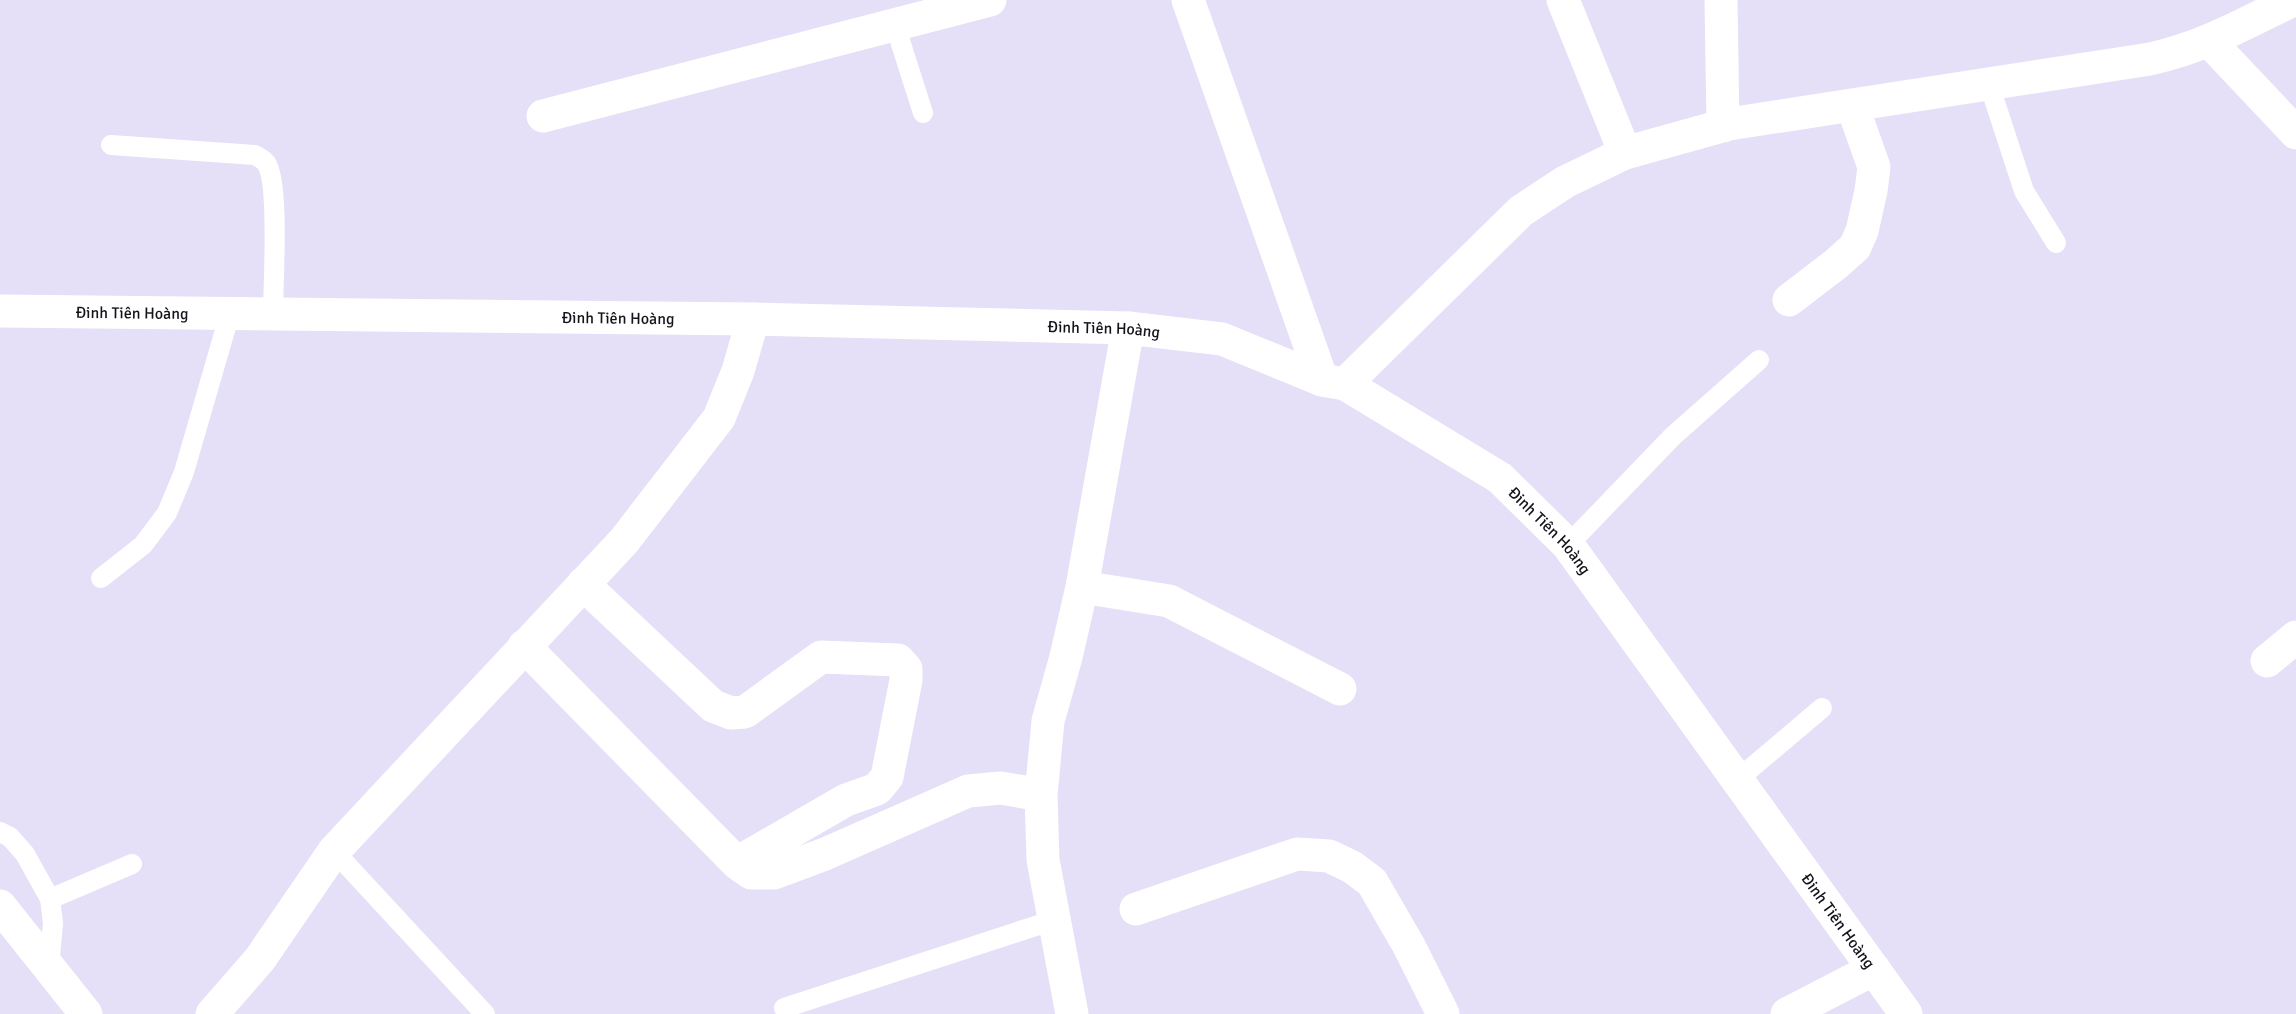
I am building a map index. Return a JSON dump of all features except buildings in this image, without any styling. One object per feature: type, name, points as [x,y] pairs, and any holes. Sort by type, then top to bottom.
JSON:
[{"type":"street","points":[[543,116],[990,0]]},
{"type":"street","points":[[1188,0],[1334,382],[1521,211],[1565,182],[1625,153],[1723,126],[2184,52],[2210,42],[2293,0]]},
{"type":"street","points":[[1563,0],[1625,153]]},
{"type":"street","points":[[1721,0],[1723,126]]},
{"type":"street","points":[[2210,42],[2296,133]]},
{"type":"street","points":[[1789,300],[1855,247],[1862,231],[1874,167],[1852,105]]},
{"type":"street","name":"Đinh Tiên Hoàng","points":[[0,311],[753,319],[1128,328],[1222,339],[1334,382],[1500,478],[1568,545],[1906,1014]]},
{"type":"street","points":[[212,1014],[260,959],[334,851],[624,541],[719,418],[738,371],[753,319]]},
{"type":"street","points":[[1072,1014],[1043,860],[1041,795],[1048,721],[1082,587],[1128,328]]},
{"type":"street","points":[[583,584],[713,706],[731,713],[745,712],[821,657],[898,660],[906,669],[892,757],[887,777],[877,789],[846,800],[737,863]]},
{"type":"street","points":[[1082,587],[1169,601],[1340,689]]},
{"type":"street","points":[[2267,661],[2296,637]]},
{"type":"street","points":[[524,646],[737,863],[751,873],[774,873],[825,854],[968,791],[1001,788],[1041,795]]},
{"type":"street","points":[[1136,909],[1297,854],[1329,856],[1352,867],[1372,882],[1409,946],[1443,1014]]},
{"type":"street","points":[[0,906],[86,1014]]},
{"type":"street","points":[[1786,1014],[1874,969]]},
{"type":"lane","points":[[895,25],[923,113]]},
{"type":"lane","points":[[1989,84],[2024,191],[2056,243]]},
{"type":"lane","points":[[111,145],[255,155],[266,162],[272,176],[274,200],[273,314]]},
{"type":"lane","points":[[101,578],[143,545],[167,513],[184,472],[230,313]]},
{"type":"lane","points":[[1568,545],[1673,436],[1760,360]]},
{"type":"lane","points":[[1737,780],[1822,708]]},
{"type":"lane","points":[[0,832],[10,837],[25,854],[50,899],[53,923],[49,968]]},
{"type":"lane","points":[[334,851],[485,1014]]},
{"type":"lane","points":[[50,899],[132,864]]},
{"type":"lane","points":[[784,1008],[1054,920]]}]
